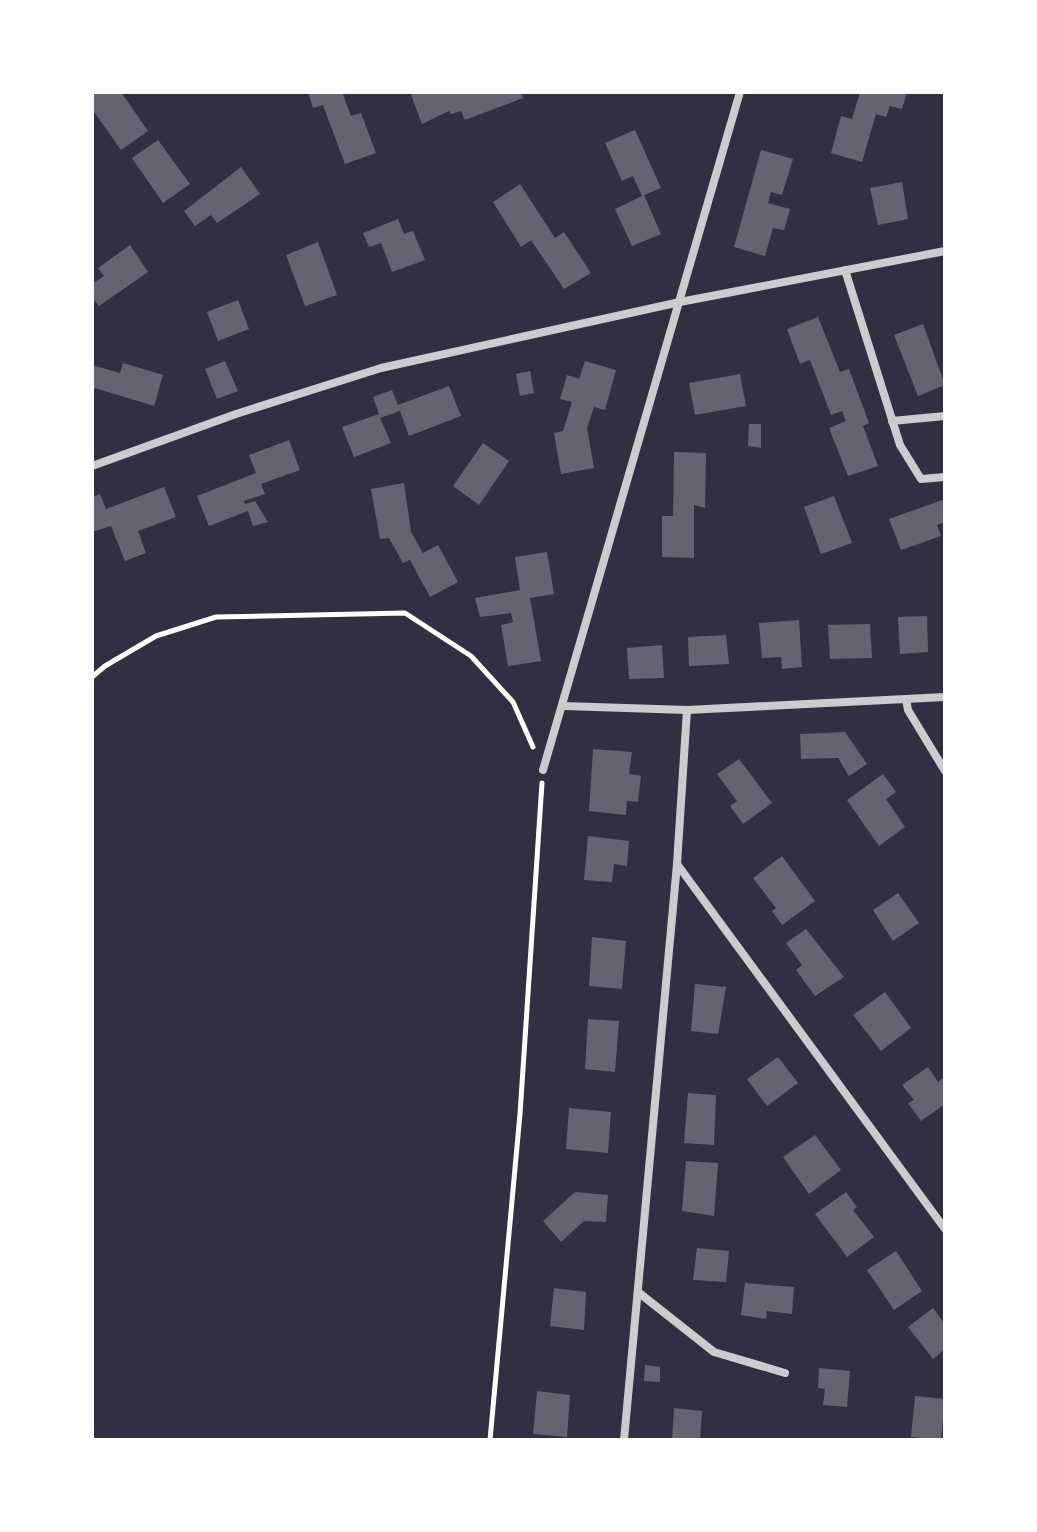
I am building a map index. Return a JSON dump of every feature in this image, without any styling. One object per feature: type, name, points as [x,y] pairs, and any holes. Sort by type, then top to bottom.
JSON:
[{"type":"street","points":[[543,770],[740,92]]},
{"type":"street","points":[[92,466],[236,414],[381,368],[680,302],[945,251]]},
{"type":"street","points":[[845,270],[900,445],[921,479],[945,477]]},
{"type":"street","points":[[892,421],[945,416]]},
{"type":"street","points":[[564,706],[687,710],[945,697]]},
{"type":"street","points":[[906,699],[908,710],[945,771]]},
{"type":"street","points":[[624,1440],[677,864],[687,710]]},
{"type":"street","points":[[677,864],[945,1229]]},
{"type":"street","points":[[638,1292],[714,1352],[785,1373]]},
{"type":"path","points":[[92,677],[156,636],[216,617],[405,613],[471,656],[513,702],[543,770],[520,1114],[490,1440]]},
{"type":"building","points":[[92,92],[121,92],[148,131],[121,150],[92,109]]},
{"type":"building","points":[[308,92],[342,92],[351,116],[361,113],[376,153],[345,164],[323,105],[313,108]]},
{"type":"building","points":[[417,92],[521,92],[523,98],[465,120],[461,111],[451,114],[449,111],[422,124],[411,95]]},
{"type":"building","points":[[860,92],[907,92],[902,109],[890,106],[886,117],[876,114],[862,162],[831,153],[841,116],[852,119]]},
{"type":"building","points":[[635,130],[661,188],[644,195],[661,234],[632,246],[615,209],[642,196],[633,176],[622,181],[605,143]]},
{"type":"building","points":[[158,140],[190,184],[163,203],[132,158]]},
{"type":"building","points":[[761,150],[793,159],[782,195],[771,192],[768,203],[790,209],[784,230],[773,228],[765,256],[734,247]]},
{"type":"building","points":[[241,167],[260,194],[217,223],[211,215],[195,226],[184,211]]},
{"type":"building","points":[[902,182],[908,219],[878,225],[870,188]]},
{"type":"building","points":[[520,184],[555,238],[564,232],[591,273],[564,289],[531,240],[521,247],[493,202]]},
{"type":"building","points":[[398,219],[404,234],[413,231],[425,260],[392,272],[381,243],[369,247],[363,233]]},
{"type":"building","points":[[318,242],[337,295],[305,306],[286,255]]},
{"type":"building","points":[[130,245],[148,272],[99,306],[92,297],[92,284],[104,276],[98,268]]},
{"type":"building","points":[[238,300],[249,329],[218,341],[207,312]]},
{"type":"building","points":[[818,317],[840,372],[849,369],[869,423],[863,426],[878,466],[848,476],[829,428],[846,421],[842,411],[831,415],[810,360],[800,364],[787,329]]},
{"type":"building","points":[[923,324],[945,385],[918,396],[894,335]]},
{"type":"building","points":[[225,361],[238,391],[217,399],[205,369]]},
{"type":"building","points":[[585,361],[616,370],[605,410],[594,407],[587,428],[594,468],[561,474],[554,433],[563,431],[572,402],[560,399],[567,375],[579,379]]},
{"type":"building","points":[[123,363],[163,375],[154,406],[95,388],[92,393],[92,365],[120,373]]},
{"type":"building","points":[[530,371],[534,393],[520,396],[516,374]]},
{"type":"building","points":[[740,374],[746,406],[695,415],[689,383]]},
{"type":"building","points":[[449,386],[461,416],[409,436],[400,411],[380,418],[391,443],[354,457],[342,427],[379,414],[373,397],[392,390],[398,405]]},
{"type":"building","points":[[749,424],[761,424],[761,448],[748,446]]},
{"type":"building","points":[[289,440],[300,470],[261,484],[265,494],[244,501],[245,504],[255,501],[268,522],[253,526],[248,511],[209,526],[197,496],[256,473],[249,455]]},
{"type":"building","points":[[483,443],[509,461],[479,505],[453,486]]},
{"type":"building","points":[[674,452],[706,453],[705,508],[694,505],[694,558],[662,557],[662,516],[673,516]]},
{"type":"building","points":[[404,483],[411,532],[423,553],[438,545],[458,582],[430,597],[410,560],[403,563],[389,538],[380,539],[371,489]]},
{"type":"building","points":[[164,487],[176,517],[138,531],[146,553],[125,561],[111,526],[92,532],[92,497],[100,494],[106,509]]},
{"type":"building","points":[[834,496],[852,543],[821,554],[804,507]]},
{"type":"building","points":[[945,499],[945,522],[937,525],[941,536],[901,550],[889,519]]},
{"type":"building","points":[[547,552],[554,594],[530,598],[541,661],[508,666],[501,625],[513,622],[511,613],[480,617],[475,598],[520,590],[515,557]]},
{"type":"building","points":[[927,616],[928,652],[900,654],[898,617]]},
{"type":"building","points":[[799,620],[802,667],[782,669],[781,657],[762,658],[759,623]]},
{"type":"building","points":[[870,624],[872,658],[830,659],[828,625]]},
{"type":"building","points":[[726,635],[729,664],[689,666],[688,637]]},
{"type":"building","points":[[662,645],[664,678],[629,679],[627,648]]},
{"type":"building","points":[[845,732],[867,764],[849,776],[838,758],[801,759],[800,734]]},
{"type":"building","points":[[593,749],[632,752],[629,774],[641,776],[638,802],[627,801],[626,815],[589,811]]},
{"type":"building","points":[[739,759],[772,803],[743,824],[730,806],[737,801],[717,774]]},
{"type":"building","points":[[883,774],[896,792],[886,799],[905,827],[879,846],[847,800]]},
{"type":"building","points":[[588,836],[629,841],[627,866],[614,864],[612,882],[584,880]]},
{"type":"building","points":[[782,856],[815,901],[782,925],[772,911],[776,908],[753,878]]},
{"type":"building","points":[[898,893],[919,923],[893,941],[873,910]]},
{"type":"building","points":[[806,929],[844,977],[815,996],[796,970],[802,965],[786,943]]},
{"type":"building","points":[[592,937],[626,941],[622,989],[589,986]]},
{"type":"building","points":[[695,984],[726,987],[718,1034],[691,1031]]},
{"type":"building","points":[[885,992],[911,1028],[881,1051],[853,1015]]},
{"type":"building","points":[[588,1019],[619,1021],[615,1072],[585,1069]]},
{"type":"building","points":[[778,1057],[798,1083],[767,1106],[747,1079]]},
{"type":"building","points":[[928,1067],[938,1082],[943,1078],[945,1081],[945,1104],[921,1121],[908,1103],[914,1100],[902,1085]]},
{"type":"building","points":[[688,1093],[716,1095],[714,1145],[684,1143]]},
{"type":"building","points":[[569,1108],[611,1112],[608,1153],[566,1149]]},
{"type":"building","points":[[815,1135],[841,1170],[809,1194],[783,1157]]},
{"type":"building","points":[[686,1161],[718,1163],[714,1216],[682,1211]]},
{"type":"building","points":[[575,1192],[608,1195],[606,1222],[584,1221],[561,1242],[543,1221]]},
{"type":"building","points":[[846,1192],[857,1207],[853,1210],[874,1237],[847,1257],[815,1214]]},
{"type":"building","points":[[697,1248],[729,1251],[726,1282],[693,1280]]},
{"type":"building","points":[[896,1251],[922,1291],[894,1310],[867,1270]]},
{"type":"building","points":[[745,1283],[794,1287],[792,1314],[767,1311],[766,1319],[741,1315]]},
{"type":"building","points":[[554,1288],[586,1292],[584,1330],[550,1326]]},
{"type":"building","points":[[933,1308],[945,1324],[945,1349],[933,1359],[908,1327]]},
{"type":"building","points":[[645,1365],[660,1367],[660,1382],[644,1381]]},
{"type":"building","points":[[819,1368],[850,1371],[847,1407],[823,1405],[825,1389],[818,1388]]},
{"type":"building","points":[[537,1391],[570,1395],[567,1437],[533,1434]]},
{"type":"building","points":[[915,1396],[945,1399],[941,1440],[911,1437]]},
{"type":"building","points":[[674,1408],[702,1411],[700,1440],[672,1440]]}]
